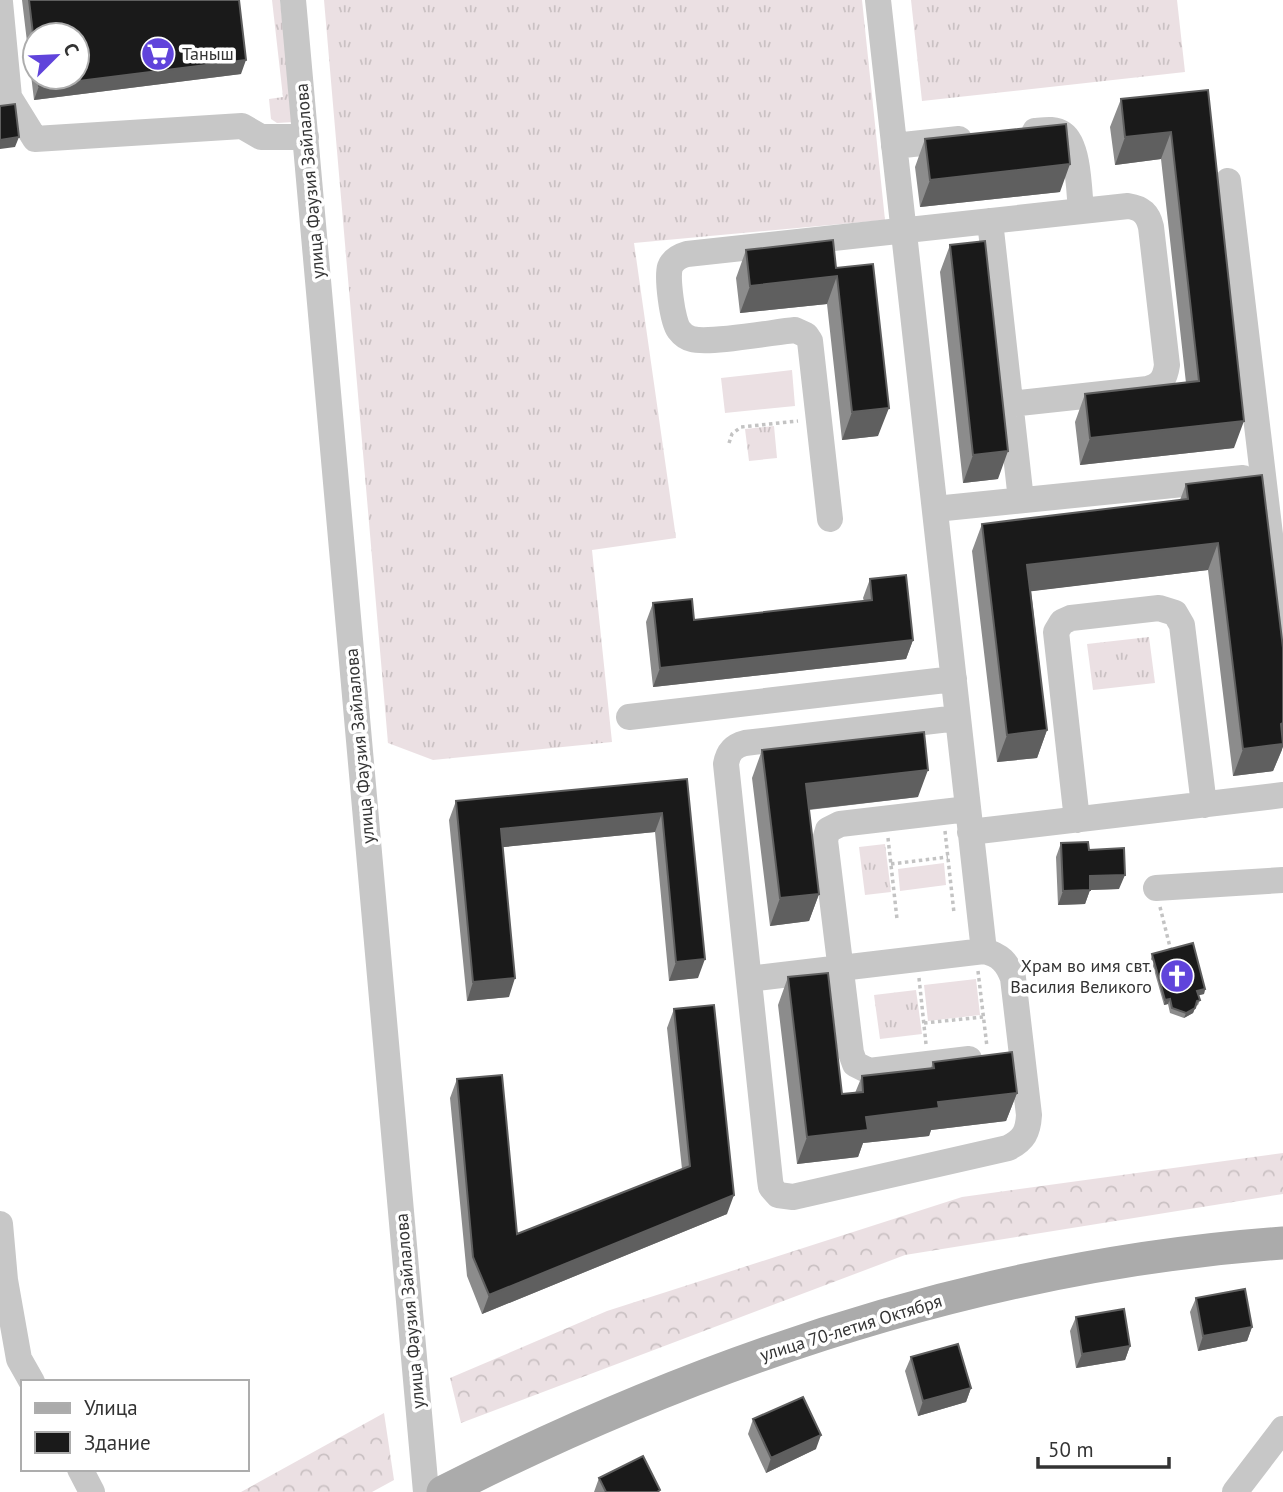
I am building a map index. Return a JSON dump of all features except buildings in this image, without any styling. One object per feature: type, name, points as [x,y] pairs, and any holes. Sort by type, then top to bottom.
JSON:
[{"type":"main road","name":"улица 70-летия Октября","points":[[443,1492],[533,1448],[628,1407],[733,1364],[829,1332],[1034,1277],[1135,1258],[1283,1243]]},
{"type":"street","name":"улица Фаузия Зайлалова","points":[[293,0],[426,1492]]},
{"type":"street","points":[[878,0],[958,718],[960,817],[980,951]]},
{"type":"street","points":[[0,2],[9,97],[35,139],[242,126],[261,137],[306,137]]},
{"type":"street","points":[[1004,134],[1055,130],[1070,141],[1081,211]]},
{"type":"street","points":[[894,146],[977,137]]},
{"type":"street","points":[[1228,181],[1283,644]]},
{"type":"street","points":[[830,519],[811,349],[806,335],[795,330],[701,340],[685,336],[678,330],[674,319],[669,275],[671,265],[678,257],[990,220],[1138,207],[1149,219],[1167,365],[1162,383],[1148,389],[1010,404]]},
{"type":"street","points":[[990,220],[1021,500]]},
{"type":"street","points":[[934,509],[1263,476]]},
{"type":"street","points":[[1077,820],[1056,632],[1062,622],[1071,618],[1159,608],[1175,613],[1182,625],[1204,805]]},
{"type":"street","points":[[628,717],[954,679]]},
{"type":"street","points":[[749,979],[980,951],[993,953],[1009,966],[1013,978],[1003,1055],[1029,1115],[1028,1128],[1017,1143],[1008,1148],[785,1198],[774,1191],[770,1180],[726,764],[730,752],[745,743],[958,718]]},
{"type":"street","points":[[1003,1055],[869,1071],[855,1064],[851,1053],[826,834],[836,825],[885,818],[1077,820],[1283,795]]},
{"type":"street","points":[[1156,888],[1283,880]]},
{"type":"street","points":[[0,1224],[10,1362],[30,1380]]},
{"type":"street","points":[[1235,1492],[1283,1429]]},
{"type":"street","points":[[81,1471],[92,1492]]},
{"type":"path","points":[[729,443],[732,434],[741,427],[819,418]]},
{"type":"path","points":[[954,913],[948,857],[960,817]]},
{"type":"path","points":[[885,818],[897,919]]},
{"type":"path","points":[[891,864],[948,857]]},
{"type":"path","points":[[1156,888],[1171,953]]},
{"type":"path","points":[[980,951],[983,1017],[1003,1055]]},
{"type":"path","points":[[916,959],[929,1064]]},
{"type":"path","points":[[924,1023],[983,1017]]},
{"type":"green space","points":[[272,0],[280,0],[294,122],[277,123],[271,119],[269,99],[283,97]]},
{"type":"green space","points":[[324,0],[862,0],[885,220],[634,243],[676,538],[592,550],[612,742],[433,760],[388,743]]},
{"type":"green space","points":[[911,0],[1177,0],[1185,72],[922,101]]},
{"type":"green space","points":[[792,370],[795,406],[725,413],[721,378]]},
{"type":"green space","points":[[774,426],[777,458],[749,461],[745,429]]},
{"type":"green space","points":[[1149,637],[1155,683],[1093,690],[1087,644]]},
{"type":"green space","points":[[885,844],[891,892],[865,895],[859,847]]},
{"type":"green space","points":[[944,863],[946,885],[900,891],[898,869]]},
{"type":"green space","points":[[976,979],[980,1015],[928,1021],[924,985]]},
{"type":"green space","points":[[916,990],[922,1034],[880,1039],[874,995]]},
{"type":"green space","points":[[1283,1153],[1283,1194],[905,1255],[461,1423],[450,1378],[607,1311],[962,1197]]},
{"type":"green space","points":[[384,1413],[394,1480],[372,1492],[241,1492]]},
{"type":"place","name":"Таныш","points":[[158,54]]},
{"type":"place","name":"Храм во имя свт. Василия Великого","points":[[1177,976]]}]
